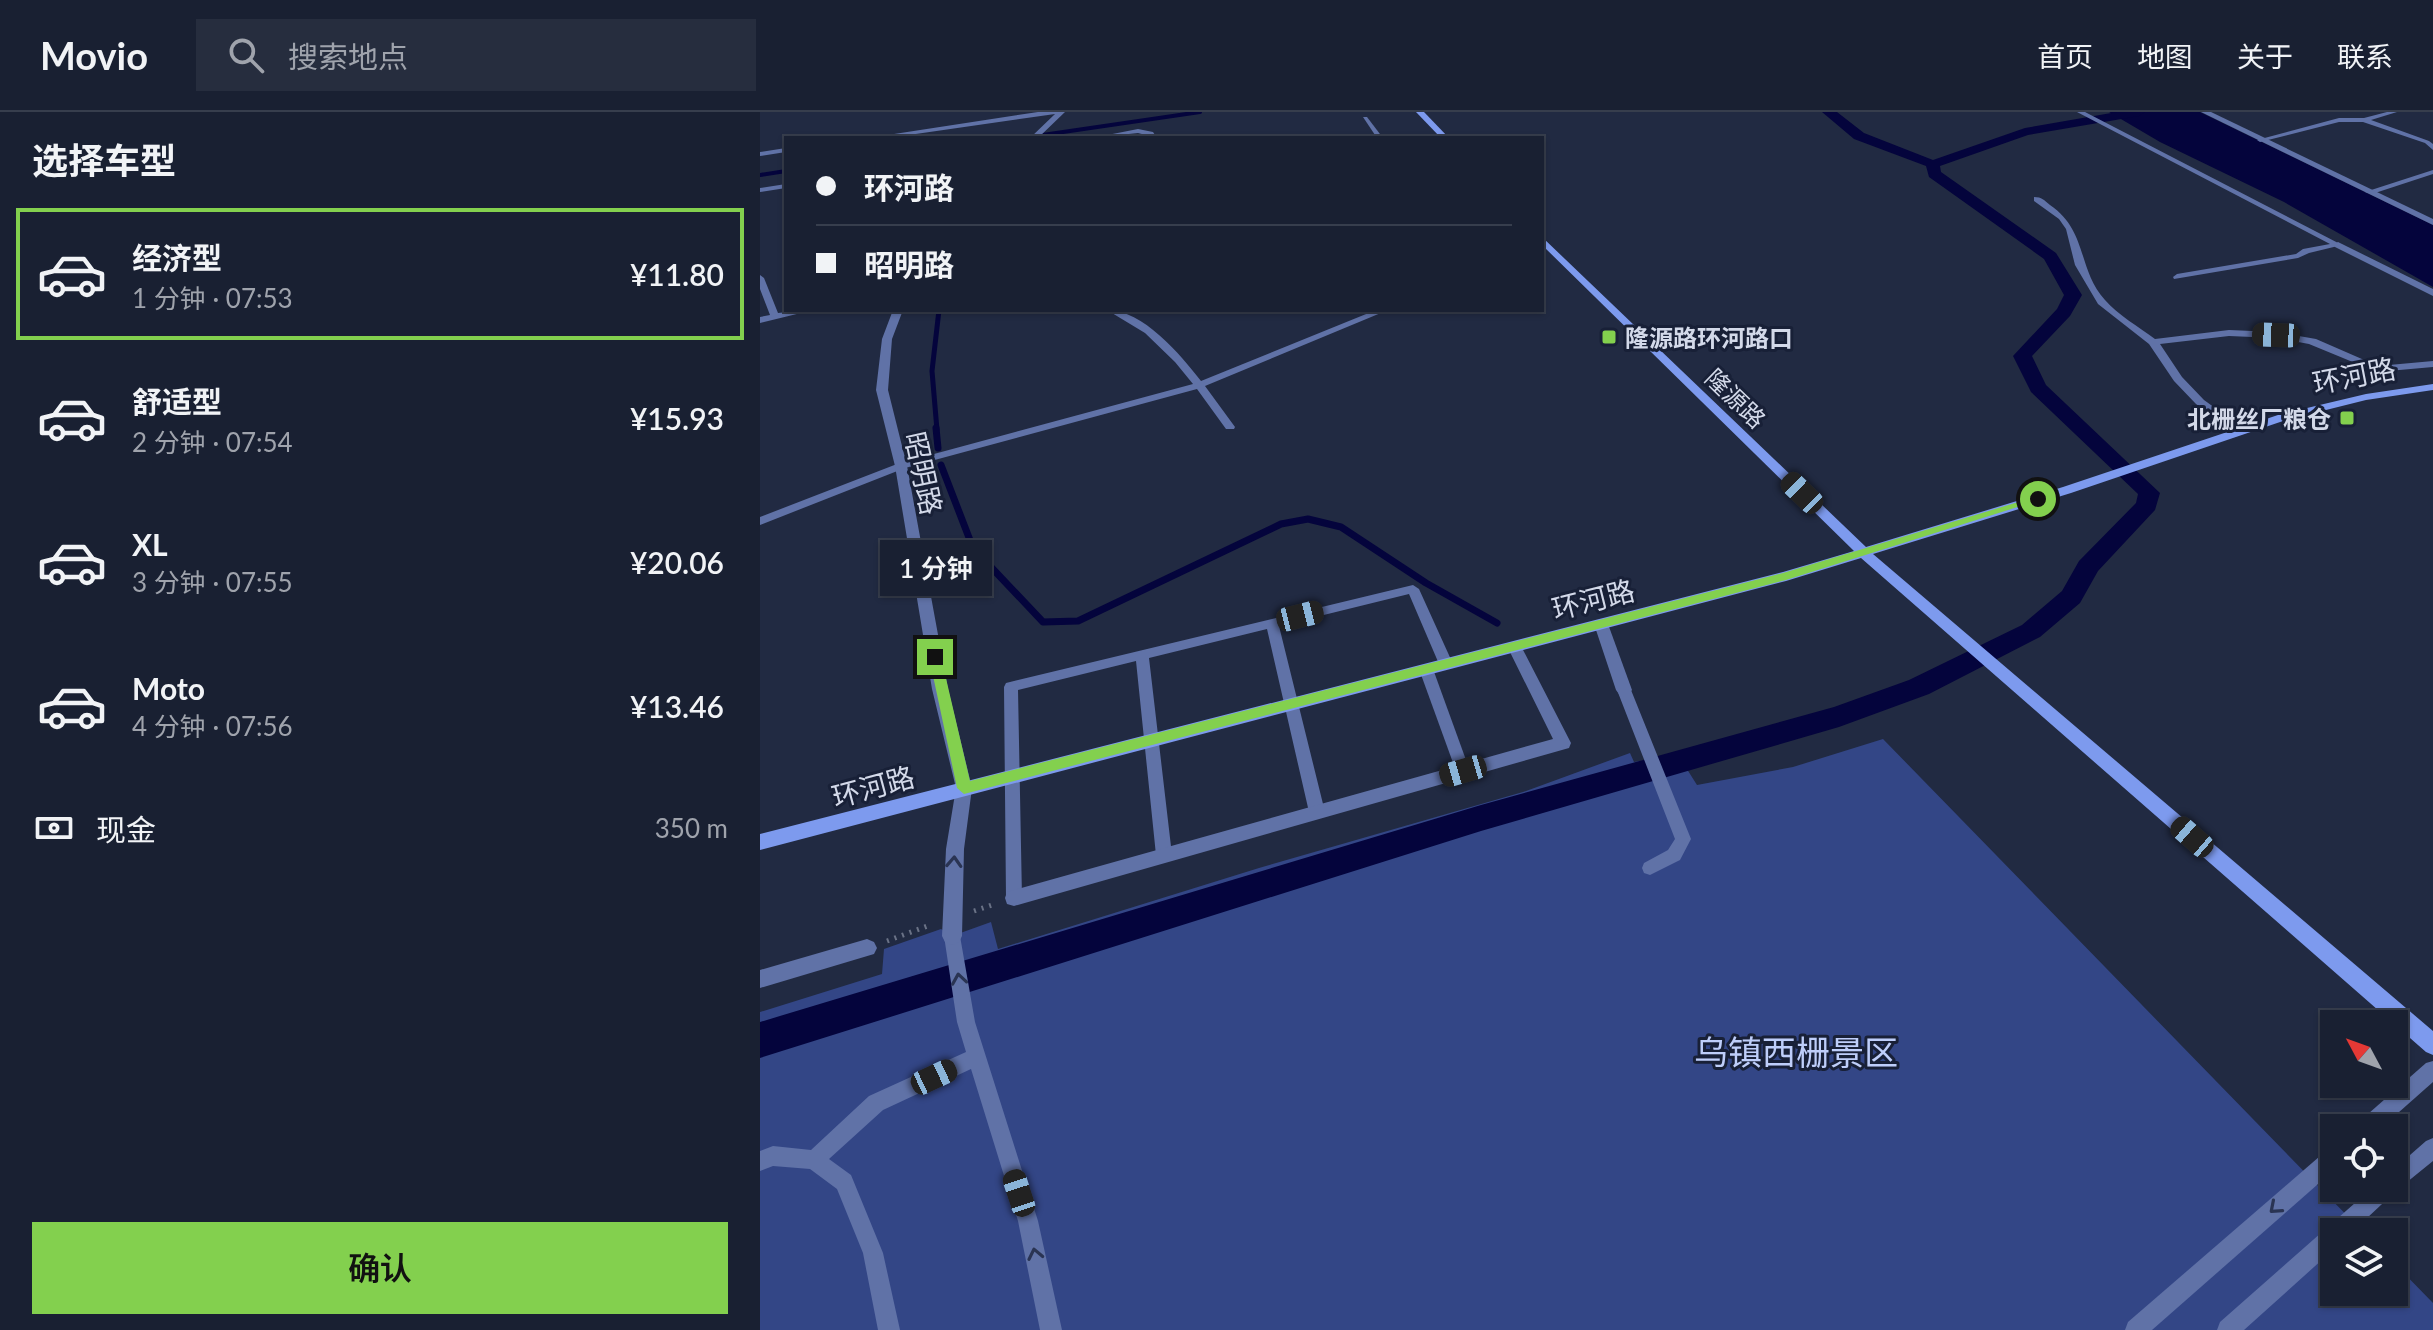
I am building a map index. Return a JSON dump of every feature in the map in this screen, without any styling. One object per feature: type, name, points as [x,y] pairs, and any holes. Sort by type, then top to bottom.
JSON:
[{"type":"street","points":[[886,136],[1053,112]]},
{"type":"street","points":[[1036,136],[1061,112]]},
{"type":"street","points":[[1420,112],[1443,136]]},
{"type":"street","points":[[2205,112],[2433,222]]},
{"type":"street","points":[[760,154],[784,150]]},
{"type":"street","points":[[2037,199],[2062,217],[2070,229],[2080,265],[2101,302],[2153,342],[2178,379],[2200,402],[2241,431]]},
{"type":"street","name":"隆源路","points":[[1544,242],[1865,554],[2433,1045]]},
{"type":"street","points":[[2338,245],[2433,293]]},
{"type":"street","name":"昭明路","points":[[897,312],[887,339],[881,374],[888,420],[901,466],[940,689],[964,788]]},
{"type":"street","points":[[2153,342],[2229,333],[2276,335],[2312,341],[2377,369],[2433,364]]},
{"type":"street","name":"环河路","points":[[760,842],[1865,554],[2321,406],[2433,387]]},
{"type":"street","points":[[1601,624],[1624,690]]},
{"type":"street","points":[[1014,898],[1563,743],[1514,646]]},
{"type":"street","points":[[952,927],[955,849],[964,788]]},
{"type":"street","points":[[760,979],[867,948]]},
{"type":"lane","points":[[2260,140],[2339,120],[2364,120],[2394,112]]},
{"type":"lane","points":[[2083,114],[2338,245]]},
{"type":"lane","points":[[1365,118],[1378,136]]},
{"type":"lane","points":[[2364,120],[2427,142],[2433,148]]},
{"type":"lane","points":[[1107,136],[1138,131],[1153,136]]},
{"type":"lane","points":[[2369,192],[2433,172]]},
{"type":"lane","points":[[760,190],[784,186]]},
{"type":"lane","points":[[2177,277],[2298,256],[2306,251],[2338,245]]},
{"type":"lane","points":[[760,278],[775,316]]},
{"type":"lane","points":[[760,320],[793,312]]},
{"type":"lane","points":[[1114,312],[1161,339],[1230,427]]},
{"type":"lane","points":[[760,521],[901,466],[1199,385],[1379,312]]},
{"type":"lane","points":[[1014,898],[1011,687],[1413,589],[1446,664]]},
{"type":"lane","points":[[1272,623],[1317,812]]},
{"type":"lane","points":[[1142,655],[1164,855]]},
{"type":"lane","points":[[1426,669],[1463,771]]},
{"type":"lane","points":[[1624,690],[1683,839],[1674,855],[1650,868]]},
{"type":"lane","points":[[952,927],[966,1022],[1028,1221],[1051,1330]]},
{"type":"lane","points":[[814,1160],[876,1103],[975,1058]]},
{"type":"lane","points":[[2383,1114],[2433,1070]]},
{"type":"lane","points":[[2408,1170],[2433,1148]]},
{"type":"lane","points":[[760,1161],[773,1156],[814,1160],[844,1182],[873,1253],[889,1330]]},
{"type":"lane","points":[[2136,1330],[2320,1169]]},
{"type":"lane","points":[[2353,1218],[2371,1202]]},
{"type":"lane","points":[[2228,1330],[2320,1247]]},
{"type":"path","points":[[867,948],[952,927],[1014,898]]},
{"type":"green space","name":"乌镇西栅景区","points":[[1883,739],[2320,1188],[2320,1202],[2334,1202],[2349,1218],[2320,1218],[2320,1306],[2408,1306],[2408,1277],[2433,1303],[2433,1330],[760,1330],[760,1012],[882,974],[884,949],[941,929],[952,936],[991,922],[998,949],[1259,868],[1523,792],[1630,753],[1634,762],[1678,755],[1697,785],[1793,767]]},
{"type":"shaded area","points":[[2109,112],[2200,112],[2433,225],[2433,287],[2284,202],[2160,142]]},
{"type":"waterway","points":[[1036,136],[1200,112]]},
{"type":"waterway","points":[[1828,112],[1868,140],[1933,164]]},
{"type":"waterway","points":[[1933,164],[2025,132],[2139,112]]},
{"type":"waterway","points":[[760,1040],[1481,818],[1839,716],[1919,687],[2031,631],[2071,597],[2088,567],[2147,505],[2149,493],[2038,388],[2022,356],[2058,320],[2073,295],[2050,256],[1934,174],[1933,164]]},
{"type":"waterway","points":[[760,175],[784,171]]},
{"type":"waterway","points":[[937,430],[932,371],[939,312]]},
{"type":"waterway","points":[[936,428],[938,448]]},
{"type":"waterway","points":[[941,465],[973,548],[1043,622],[1078,621],[1281,524],[1308,519],[1341,527],[1426,583],[1497,623]]},
{"type":"place","name":"隆源路环河路口","points":[[1609,337]]},
{"type":"place","name":"北栅丝厂粮仓","points":[[2347,418]]},
{"type":"route","points":[[935,657],[964,788],[1786,576],[2038,499]]}]
